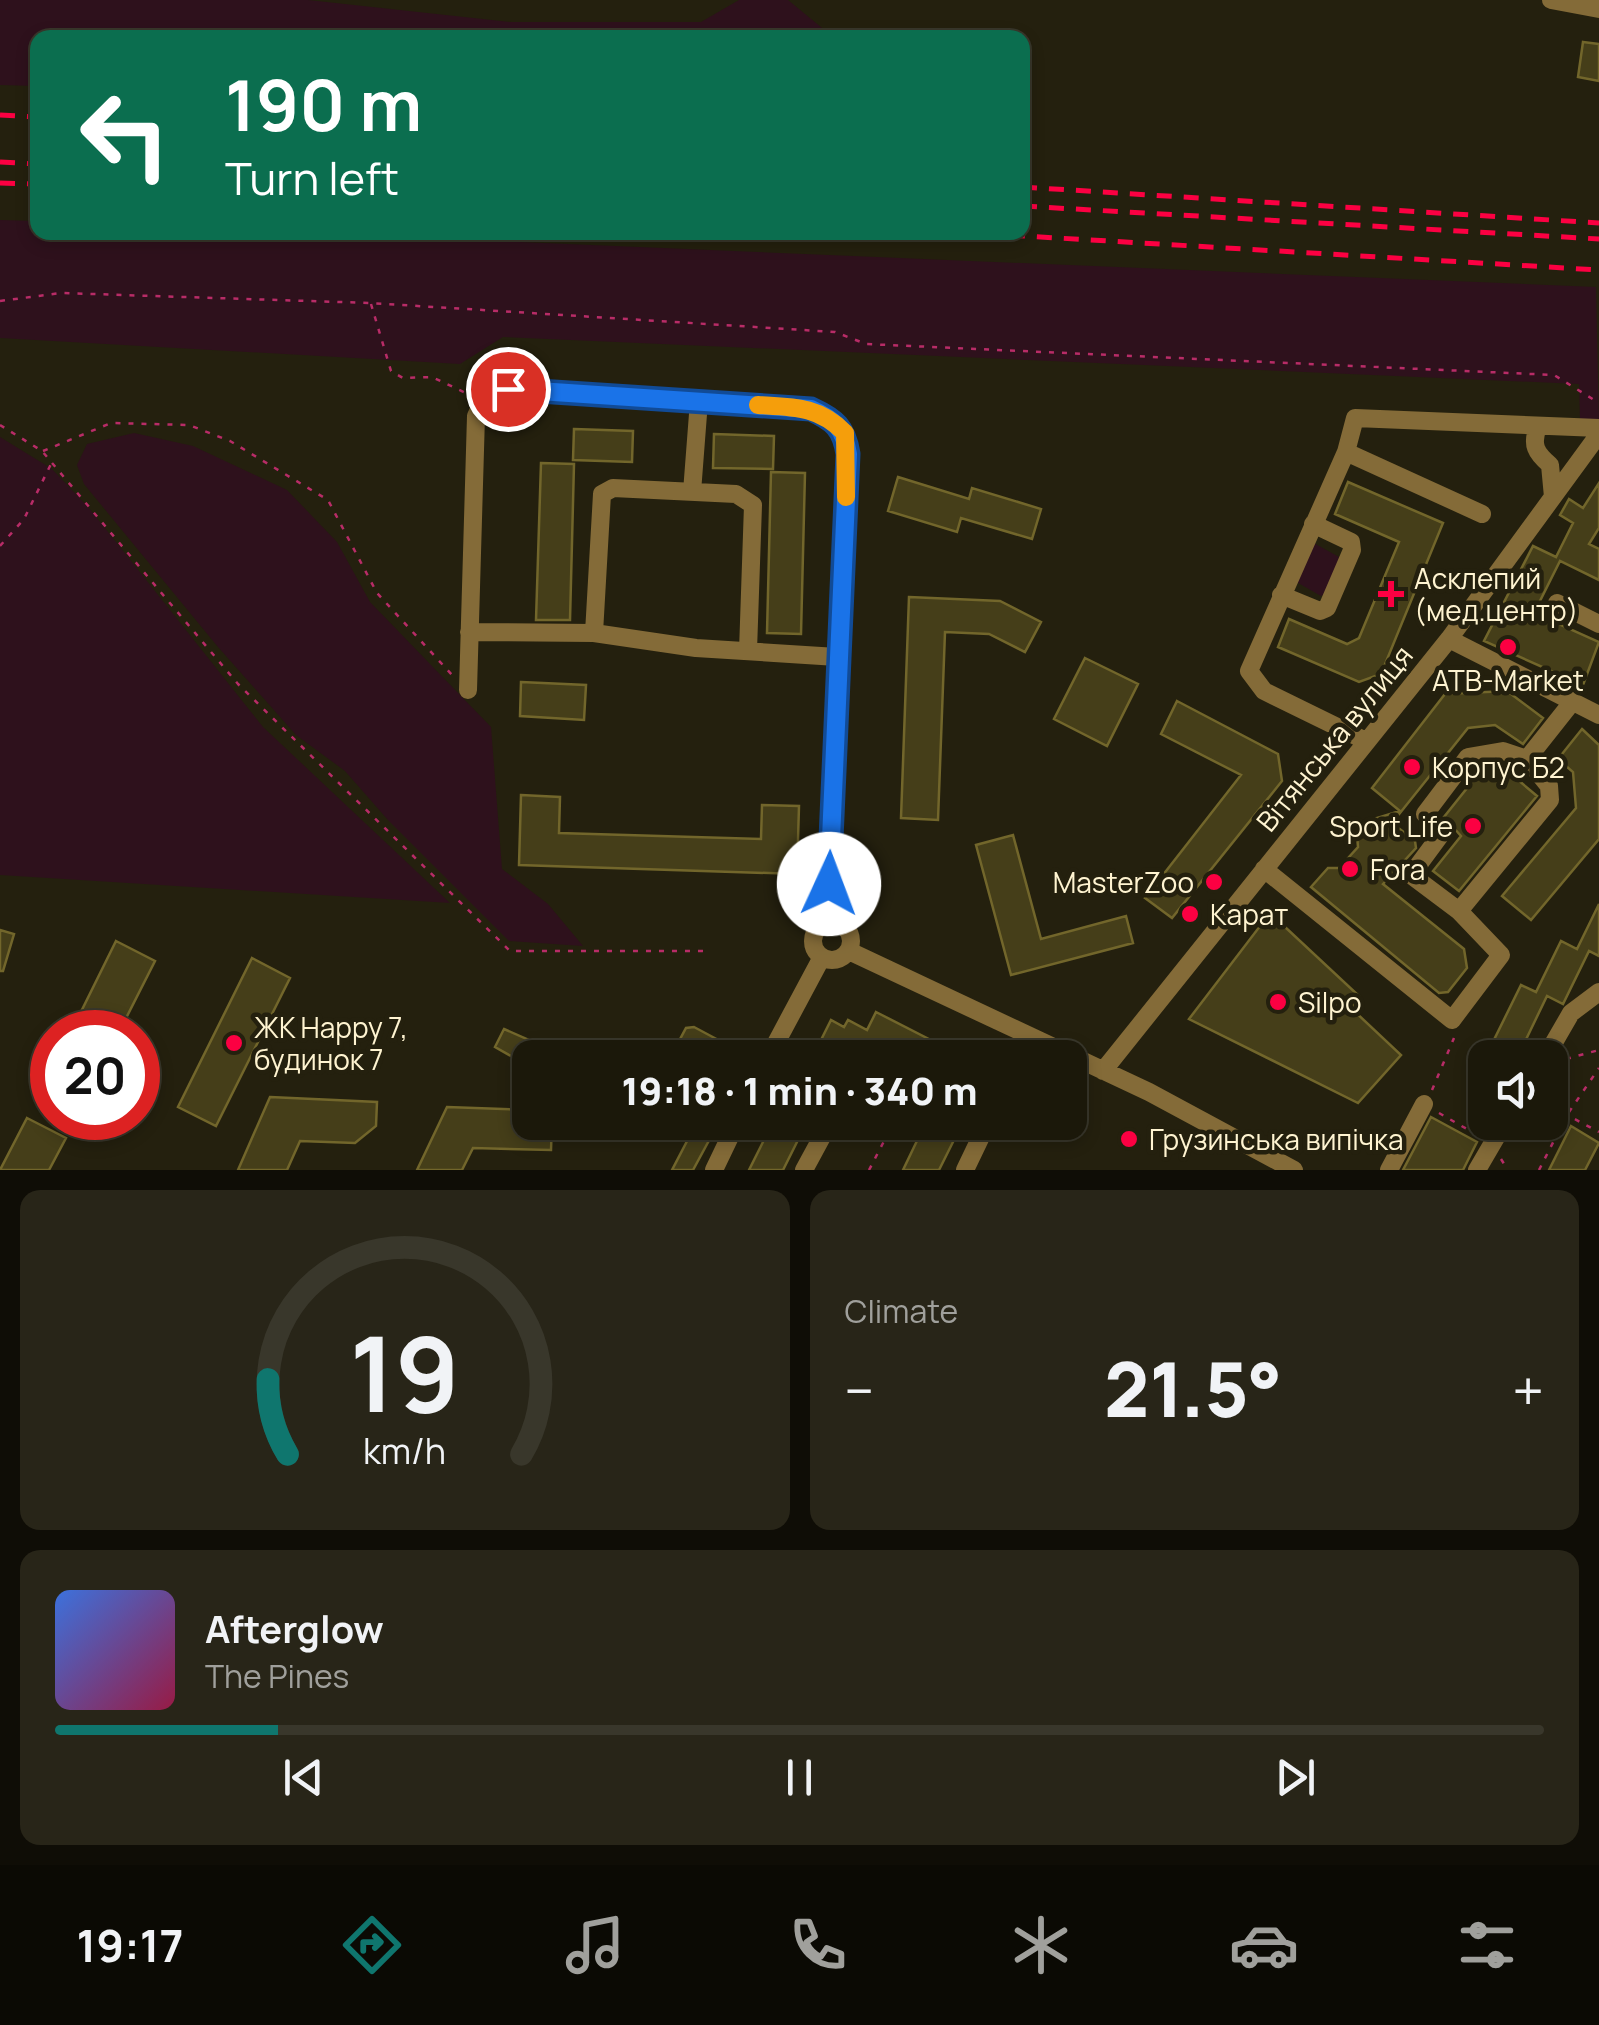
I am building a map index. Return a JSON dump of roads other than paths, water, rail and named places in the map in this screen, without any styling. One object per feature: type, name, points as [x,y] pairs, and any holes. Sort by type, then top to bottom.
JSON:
[{"type":"street","points":[[1551,0],[1599,9]]},
{"type":"street","points":[[468,690],[476,416],[482,402],[494,392],[508,389],[699,400],[811,409],[830,418],[845,433],[848,454],[828,922],[814,935],[814,948],[822,958],[834,961],[849,950],[852,938],[846,927],[828,922]]},
{"type":"street","points":[[692,492],[699,400]]},
{"type":"street","points":[[1366,741],[1264,691],[1254,681],[1251,660],[1346,452],[1355,418],[1599,431]]},
{"type":"street","points":[[1538,427],[1534,439],[1537,454],[1550,465],[1553,497]]},
{"type":"street","name":"Вітянська вулиця","points":[[1103,1071],[1449,639],[1599,431]]},
{"type":"street","points":[[1346,452],[1482,514]]},
{"type":"street","points":[[594,634],[602,494],[613,488],[736,494],[753,505],[748,651]]},
{"type":"street","points":[[1280,594],[1320,611],[1327,608],[1352,550],[1351,542],[1313,524]]},
{"type":"street","points":[[1557,603],[1599,624]]},
{"type":"street","points":[[470,632],[594,634],[837,657]]},
{"type":"street","points":[[1449,639],[1573,702],[1597,709]]},
{"type":"street","points":[[1527,759],[1573,702]]},
{"type":"street","points":[[1264,869],[1452,1020],[1500,955],[1459,911],[1411,875],[1442,833],[1425,814],[1468,757],[1503,751],[1527,759],[1549,786],[1550,800],[1459,911]]},
{"type":"street","points":[[849,950],[1103,1071],[1294,1170]]},
{"type":"street","points":[[778,1040],[822,958]]},
{"type":"street","points":[[1555,1040],[1572,1013],[1599,992]]},
{"type":"street","points":[[1023,1040],[1025,1034]]},
{"type":"street","points":[[1390,1170],[1424,1104]]},
{"type":"street","points":[[714,1170],[728,1140]]},
{"type":"street","points":[[804,1170],[820,1140]]},
{"type":"street","points":[[965,1170],[976,1140]]},
{"type":"street","points":[[1477,1170],[1494,1140]]},
{"type":"railway","points":[[0,115],[30,117]]},
{"type":"railway","points":[[0,162],[30,164]]},
{"type":"railway","points":[[0,183],[30,184]]},
{"type":"railway","points":[[1030,187],[1599,223]]},
{"type":"railway","points":[[1030,206],[1599,239]]},
{"type":"railway","points":[[1030,236],[1599,270]]},
{"type":"place","name":"Асклепий (мед.центр)","points":[[1391,594]]},
{"type":"place","name":"ATB-Market","points":[[1508,647]]},
{"type":"place","name":"Корпус Б2","points":[[1412,767]]},
{"type":"place","name":"Sport Life","points":[[1473,826]]},
{"type":"place","name":"Fora","points":[[1350,869]]},
{"type":"place","name":"MasterZoo","points":[[1214,882]]},
{"type":"place","name":"Карат","points":[[1190,914]]},
{"type":"place","name":"Silpo","points":[[1278,1002]]},
{"type":"place","name":"ЖК Happy 7, будинок 7","points":[[234,1043]]},
{"type":"place","name":"Грузинська випічка","points":[[1129,1139]]}]
